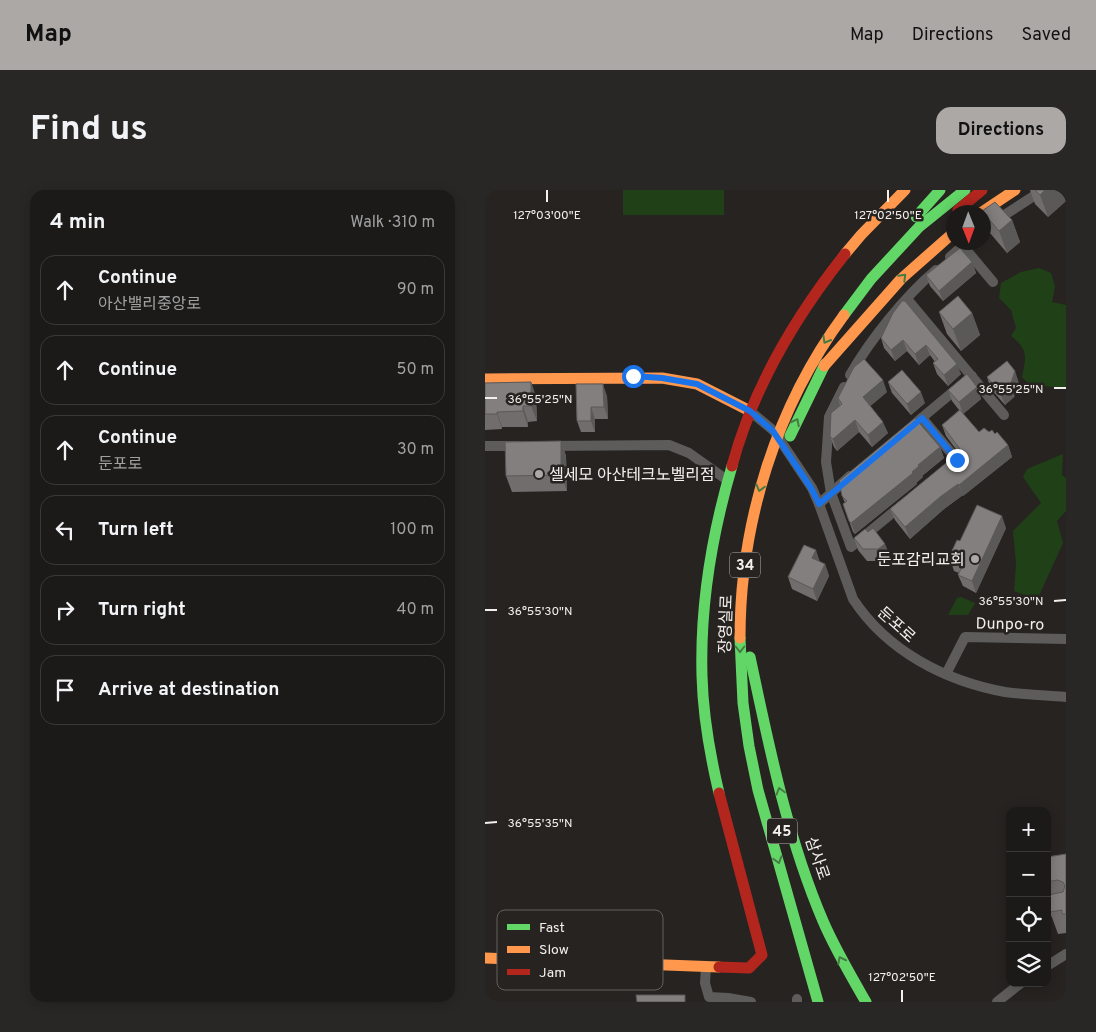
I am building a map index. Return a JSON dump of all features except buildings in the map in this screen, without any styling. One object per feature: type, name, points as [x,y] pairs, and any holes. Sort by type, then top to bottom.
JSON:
[{"type":"main road","points":[[663,965],[749,968],[761,955],[761,948],[721,804],[711,754],[702,681],[703,607],[715,529],[727,480],[750,411],[784,343],[812,299],[865,232],[905,190]]},
{"type":"main road","points":[[836,324],[860,282],[940,190]]},
{"type":"main road","name":"장영실로","points":[[819,1002],[758,790],[749,746],[741,685],[740,618],[743,578],[753,517],[768,462],[790,405],[836,324],[871,279],[919,227],[965,190]]},
{"type":"main road","name":"장영실로","points":[[964,205],[982,190]]},
{"type":"main road","points":[[991,206],[1015,190]]},
{"type":"main road","name":"장영실로","points":[[801,897],[767,776],[759,740],[751,657],[753,588],[761,532],[790,434],[824,366],[847,329],[901,262],[927,235],[946,220]]},
{"type":"main road","points":[[824,366],[882,298],[914,266],[946,240]]},
{"type":"main road","points":[[485,379],[633,376],[662,378],[697,384],[750,411]]},
{"type":"main road","name":"삼사로","points":[[751,657],[777,780],[799,856],[827,931],[850,977],[866,1002]]},
{"type":"street","points":[[991,224],[1043,190]]},
{"type":"street","points":[[911,497],[851,547],[831,492],[826,462],[829,417],[851,372],[883,328],[926,278],[958,250]]},
{"type":"street","points":[[969,250],[993,282]]},
{"type":"street","points":[[907,299],[1005,415]]},
{"type":"street","points":[[907,430],[972,376]]},
{"type":"street","name":"둔포로","points":[[750,411],[773,431],[798,466],[819,504],[853,599],[861,611],[887,639],[929,667],[975,684],[1006,692],[1066,697]]},
{"type":"street","points":[[922,418],[957,460],[942,472]]},
{"type":"street","points":[[544,446],[669,445],[689,454],[727,480]]},
{"type":"street","points":[[485,446],[525,446]]},
{"type":"street","points":[[819,504],[861,468]]},
{"type":"street","name":"Dunpo-ro","points":[[946,674],[965,637],[1066,639]]},
{"type":"street","points":[[1051,911],[1066,909]]},
{"type":"street","points":[[1051,963],[1066,954]]},
{"type":"street","points":[[706,967],[705,983],[709,997],[751,1002]]},
{"type":"street","points":[[997,1002],[1016,987]]},
{"type":"green space","points":[[623,190],[724,190],[724,215],[623,215]]},
{"type":"green space","points":[[1039,268],[1051,273],[1055,286],[1052,302],[1066,305],[1066,388],[1030,385],[1022,377],[1025,354],[1021,346],[1011,336],[1016,328],[1011,310],[999,298],[1001,283],[1021,272]]},
{"type":"green space","points":[[1063,454],[1062,475],[1066,478],[1066,511],[1057,521],[1063,543],[1037,600],[1014,591],[1016,564],[1013,531],[1041,503],[1023,477],[1027,469]]},
{"type":"green space","points":[[961,597],[975,603],[968,615],[948,615],[957,598]]},
{"type":"traffic: fast","points":[[916,217],[940,190]]},
{"type":"traffic: fast","points":[[844,315],[871,279],[919,227],[965,190]]},
{"type":"traffic: fast","points":[[790,436],[825,364]]},
{"type":"traffic: fast","points":[[719,793],[705,720],[702,676],[703,623],[713,544],[732,466]]},
{"type":"traffic: fast","points":[[740,638],[743,703],[758,790],[818,1002]]},
{"type":"traffic: fast","points":[[750,657],[780,791],[799,857],[828,931],[866,1002]]},
{"type":"traffic: slow","points":[[845,254],[905,190]]},
{"type":"traffic: slow","points":[[991,206],[1015,190]]},
{"type":"traffic: slow","points":[[824,366],[901,279],[946,239]]},
{"type":"traffic: slow","points":[[740,638],[747,552],[755,510],[767,468],[781,427],[799,388],[820,351],[844,315]]},
{"type":"traffic: slow","points":[[485,379],[662,378],[697,384],[750,411]]},
{"type":"traffic: slow","points":[[485,958],[497,958]]},
{"type":"traffic: slow","points":[[663,965],[719,967]]},
{"type":"traffic: jam","points":[[964,205],[982,190]]},
{"type":"traffic: jam","points":[[732,466],[751,409],[778,354],[809,303],[845,254]]},
{"type":"traffic: jam","points":[[719,793],[762,955],[749,968],[719,967]]},
{"type":"place","name":"셀세모 아산테크노벨리점","points":[[539,474]]},
{"type":"place","name":"둔포감리교회","points":[[975,559]]},
{"type":"route","points":[[633,376],[662,378],[697,384],[750,411],[773,431],[798,466],[819,504],[831,492],[922,418],[957,460]]}]
